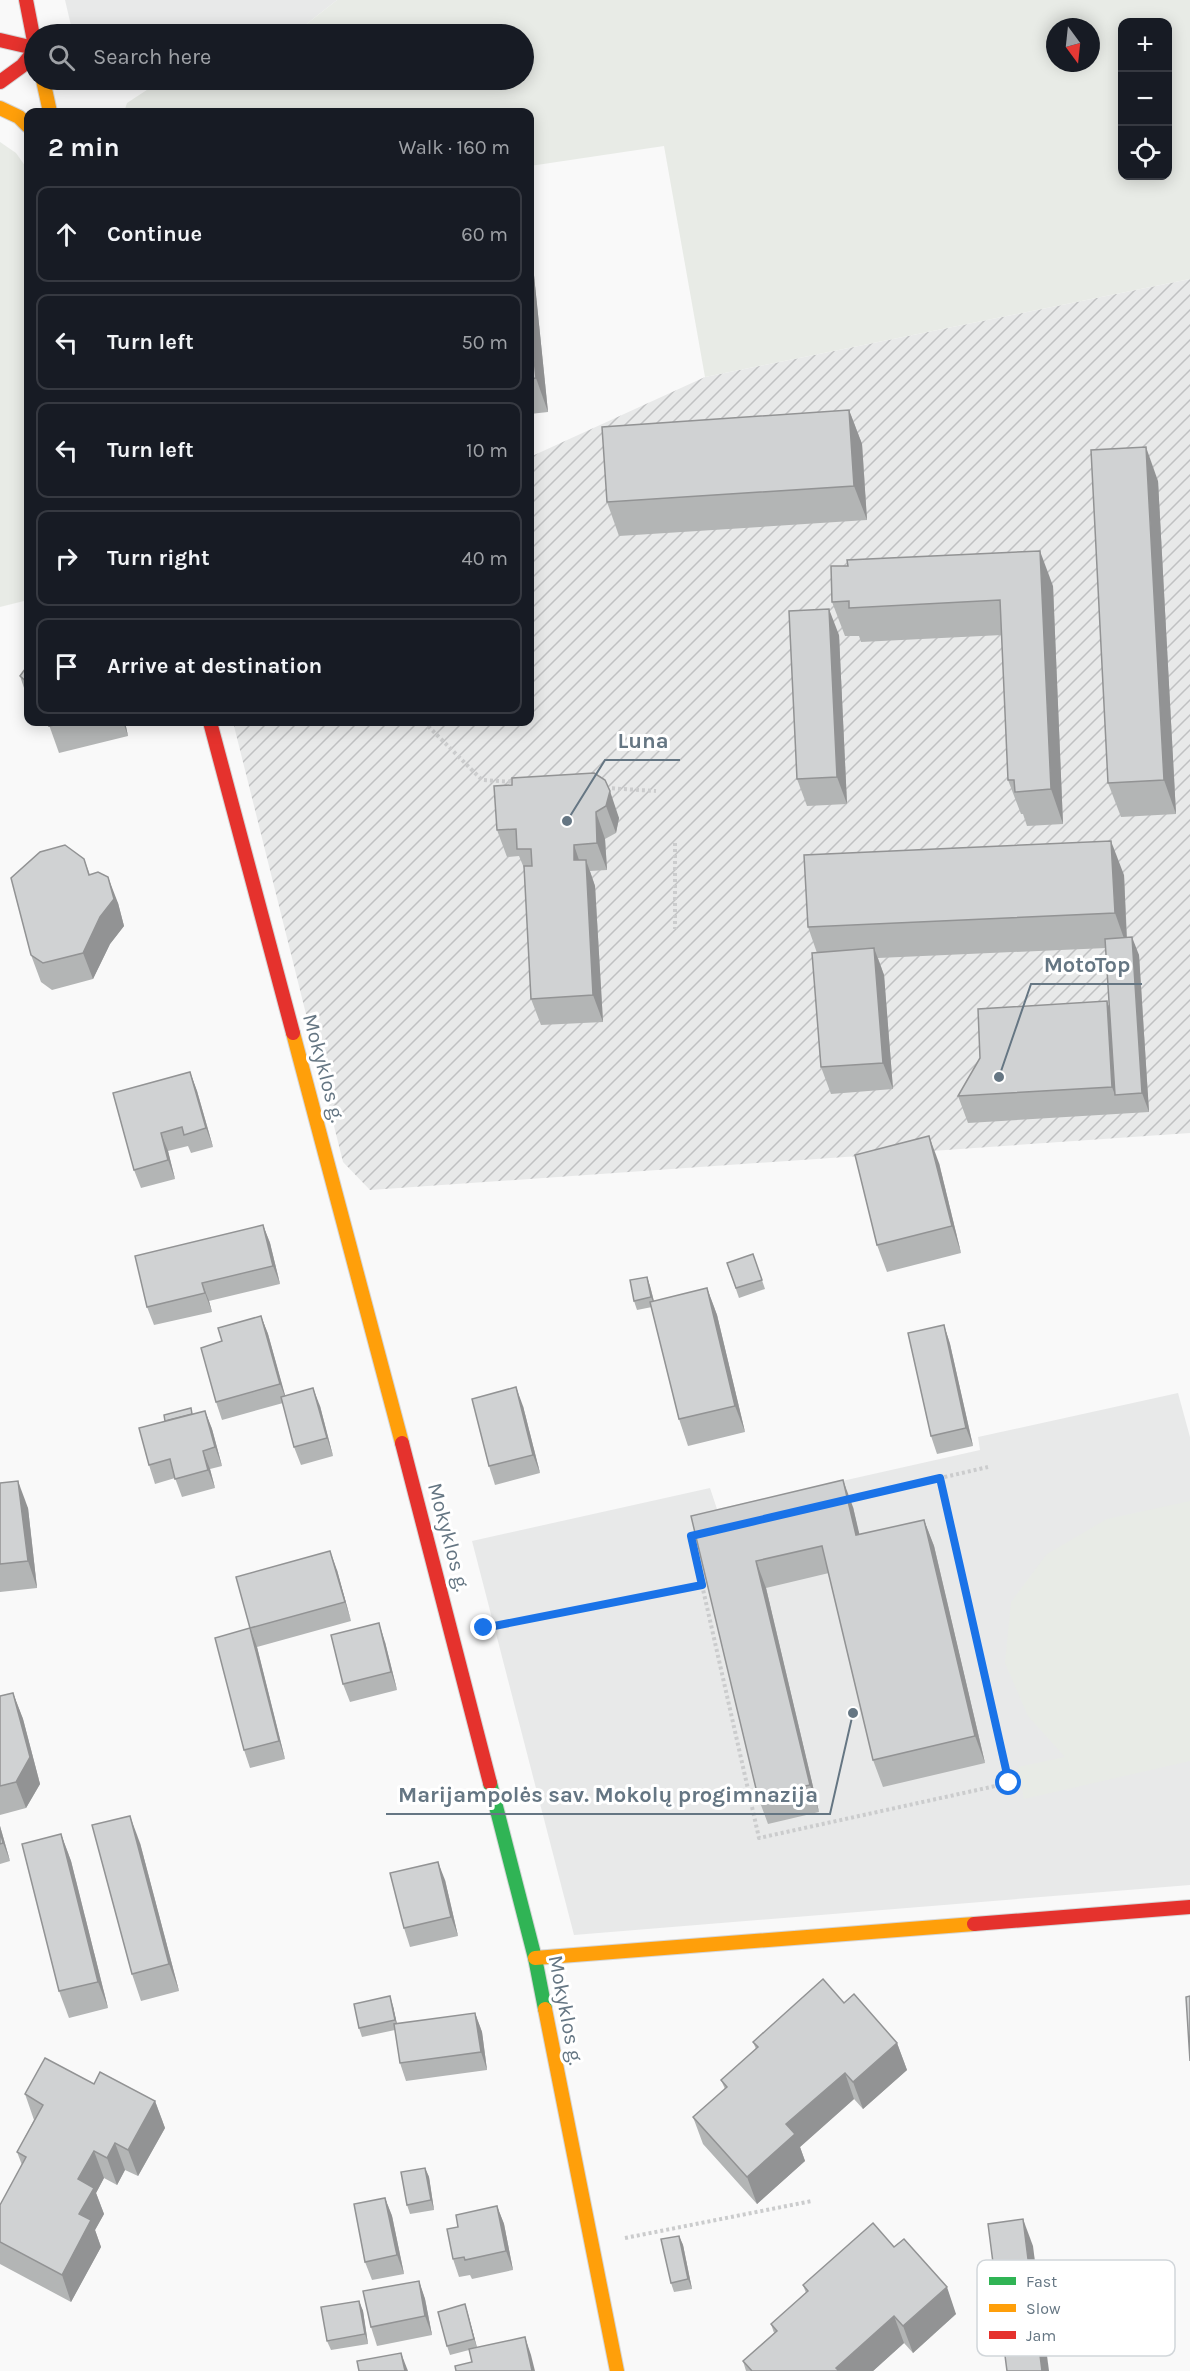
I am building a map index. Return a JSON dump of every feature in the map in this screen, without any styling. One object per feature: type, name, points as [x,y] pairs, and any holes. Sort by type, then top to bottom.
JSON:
[{"type":"main road","points":[[26,0],[31,24]]},
{"type":"main road","points":[[0,40],[24,46]]},
{"type":"main road","points":[[0,82],[24,63]]},
{"type":"main road","points":[[45,90],[49,108]]},
{"type":"main road","points":[[0,108],[24,122]]},
{"type":"main road","name":"Mokyklos g.","points":[[211,726],[434,1563],[535,1958],[617,2371]]},
{"type":"main road","points":[[535,1958],[1190,1907]]},
{"type":"path","points":[[428,726],[482,780],[517,782]]},
{"type":"path","points":[[598,787],[656,791]]},
{"type":"path","points":[[675,843],[675,929]]},
{"type":"path","points":[[838,1502],[988,1467]]},
{"type":"path","points":[[702,1533],[691,1536],[759,1838],[1009,1783],[940,1478]]},
{"type":"path","points":[[484,1628],[711,1584]]},
{"type":"path","points":[[592,2245],[812,2200]]},
{"type":"shaded area","points":[[65,0],[337,0],[307,24],[71,24]]},
{"type":"shaded area","points":[[337,0],[1190,0],[1190,279],[705,377],[664,146],[534,165],[534,108],[125,108],[127,103],[147,90],[534,90],[534,24],[307,24]]},
{"type":"shaded area","points":[[0,142],[16,153],[24,164],[24,601],[0,607]]},
{"type":"shaded area","points":[[1190,279],[1190,1133],[370,1190],[343,1162],[234,726],[534,726],[534,455],[705,377]]},
{"type":"shaded area","points":[[1178,1393],[1190,1437],[1190,1885],[574,1935],[472,1541],[710,1488],[717,1509],[980,1450],[978,1437]]},
{"type":"shaded area","points":[[1190,1501],[1190,1761],[1024,1799],[1018,1767],[1065,1757],[1028,1716],[1005,1663],[1011,1602],[1047,1554],[1107,1519]]},
{"type":"building","points":[[849,410],[854,486],[607,502],[602,427]]},
{"type":"building","points":[[1146,447],[1164,780],[1108,783],[1091,450]]},
{"type":"building","points":[[1040,551],[1051,789],[1015,792],[1014,780],[1008,780],[1000,600],[849,608],[849,601],[832,602],[831,566],[848,566],[847,560]]},
{"type":"building","points":[[829,609],[837,777],[797,779],[789,611]]},
{"type":"building","points":[[594,773],[605,780],[610,791],[606,806],[596,812],[597,843],[574,845],[574,860],[586,860],[593,995],[531,999],[524,866],[532,866],[531,849],[517,849],[516,829],[497,830],[494,786],[512,785],[512,778]]},
{"type":"building","points":[[1111,841],[1115,913],[808,927],[804,855]]},
{"type":"building","points":[[65,845],[84,859],[89,875],[98,872],[108,877],[114,899],[100,917],[83,953],[43,963],[31,955],[11,878],[40,852]]},
{"type":"building","points":[[1132,937],[1142,1093],[1115,1095],[1105,939]]},
{"type":"building","points":[[874,948],[883,1063],[821,1067],[812,953]]},
{"type":"building","points":[[1107,1001],[1112,1087],[958,1096],[980,1058],[978,1009]]},
{"type":"building","points":[[190,1072],[206,1128],[184,1135],[182,1127],[161,1133],[168,1160],[134,1170],[113,1093]]},
{"type":"building","points":[[929,1136],[952,1226],[877,1245],[855,1155]]},
{"type":"building","points":[[263,1225],[273,1266],[202,1283],[205,1293],[147,1307],[135,1256]]},
{"type":"building","points":[[753,1254],[762,1280],[736,1288],[727,1263]]},
{"type":"building","points":[[647,1277],[651,1297],[634,1301],[630,1280]]},
{"type":"building","points":[[707,1288],[735,1406],[679,1419],[650,1302]]},
{"type":"building","points":[[261,1316],[280,1384],[216,1402],[201,1348],[222,1341],[218,1328]]},
{"type":"building","points":[[944,1325],[966,1428],[931,1436],[908,1333]]},
{"type":"building","points":[[516,1387],[533,1455],[489,1466],[472,1399]]},
{"type":"building","points":[[313,1388],[327,1438],[294,1447],[281,1397]]},
{"type":"building","points":[[191,1408],[192,1414],[165,1421],[164,1415]]},
{"type":"building","points":[[205,1411],[215,1447],[203,1451],[208,1470],[175,1479],[170,1459],[149,1465],[139,1428]]},
{"type":"building","points":[[843,1480],[856,1535],[924,1520],[975,1736],[873,1760],[822,1546],[756,1561],[810,1785],[758,1797],[691,1516]]},
{"type":"building","points":[[18,1481],[28,1561],[0,1564],[0,1483]]},
{"type":"building","points":[[330,1551],[345,1602],[250,1628],[236,1577]]},
{"type":"building","points":[[379,1623],[391,1672],[343,1684],[331,1635]]},
{"type":"building","points":[[250,1628],[279,1741],[244,1750],[215,1638]]},
{"type":"building","points":[[13,1693],[30,1757],[16,1782],[0,1786],[0,1696]]},
{"type":"building","points":[[130,1816],[169,1964],[132,1974],[92,1825]]},
{"type":"building","points":[[61,1834],[98,1982],[59,1991],[22,1844]]},
{"type":"building","points":[[438,1862],[451,1917],[404,1928],[390,1873]]},
{"type":"building","points":[[823,1979],[844,2003],[854,1994],[897,2043],[853,2082],[845,2073],[786,2124],[795,2134],[747,2177],[693,2117],[727,2087],[721,2080],[758,2047],[753,2042]]},
{"type":"building","points":[[390,1996],[395,2020],[359,2028],[354,2004]]},
{"type":"building","points":[[1190,1996],[1190,2061],[1186,1997]]},
{"type":"building","points":[[475,2013],[481,2052],[400,2063],[394,2024]]},
{"type":"building","points":[[45,2058],[94,2084],[100,2072],[155,2101],[128,2150],[115,2143],[107,2158],[94,2151],[78,2179],[94,2188],[79,2214],[91,2220],[62,2275],[0,2242],[0,2205],[26,2157],[17,2152],[43,2105],[25,2094]]},
{"type":"building","points":[[425,2168],[431,2200],[407,2205],[401,2172]]},
{"type":"building","points":[[385,2198],[397,2255],[365,2262],[354,2204]]},
{"type":"building","points":[[497,2206],[506,2251],[465,2260],[464,2257],[453,2259],[447,2229],[458,2227],[456,2215]]},
{"type":"building","points":[[1023,2219],[1028,2260],[993,2260],[988,2224]]},
{"type":"building","points":[[873,2223],[894,2247],[904,2239],[947,2287],[903,2326],[894,2316],[836,2368],[839,2371],[752,2371],[743,2361],[777,2331],[771,2324],[808,2291],[803,2285]]},
{"type":"building","points":[[679,2236],[688,2279],[671,2283],[661,2239]]},
{"type":"building","points":[[419,2281],[425,2316],[371,2327],[363,2291]]},
{"type":"building","points":[[359,2301],[365,2334],[327,2341],[321,2307]]},
{"type":"building","points":[[465,2304],[474,2339],[447,2346],[438,2312]]},
{"type":"building","points":[[525,2337],[532,2371],[456,2371],[455,2366],[472,2362],[469,2349]]},
{"type":"building","points":[[401,2353],[405,2371],[359,2371],[357,2361]]},
{"type":"building","points":[[1005,2356],[1040,2356],[1042,2371],[1007,2371]]},
{"type":"traffic: fast","points":[[490,1783],[535,1958],[545,2009]]},
{"type":"traffic: slow","points":[[45,90],[49,108]]},
{"type":"traffic: slow","points":[[0,108],[24,122]]},
{"type":"traffic: slow","points":[[293,1033],[402,1443]]},
{"type":"traffic: slow","points":[[535,1958],[974,1924]]},
{"type":"traffic: slow","points":[[545,2009],[617,2371]]},
{"type":"traffic: jam","points":[[26,0],[31,24]]},
{"type":"traffic: jam","points":[[0,40],[24,46]]},
{"type":"traffic: jam","points":[[0,82],[24,64]]},
{"type":"traffic: jam","points":[[211,726],[293,1033]]},
{"type":"traffic: jam","points":[[402,1443],[490,1783]]},
{"type":"traffic: jam","points":[[974,1924],[1190,1907]]},
{"type":"place","name":"Luna","points":[[567,821]]},
{"type":"place","name":"MotoTop","points":[[999,1077]]},
{"type":"place","name":"Marijampolės sav. Mokolų progimnazija","points":[[853,1713]]},
{"type":"route","points":[[484,1628],[702,1585],[691,1536],[940,1478],[1009,1783]]}]
